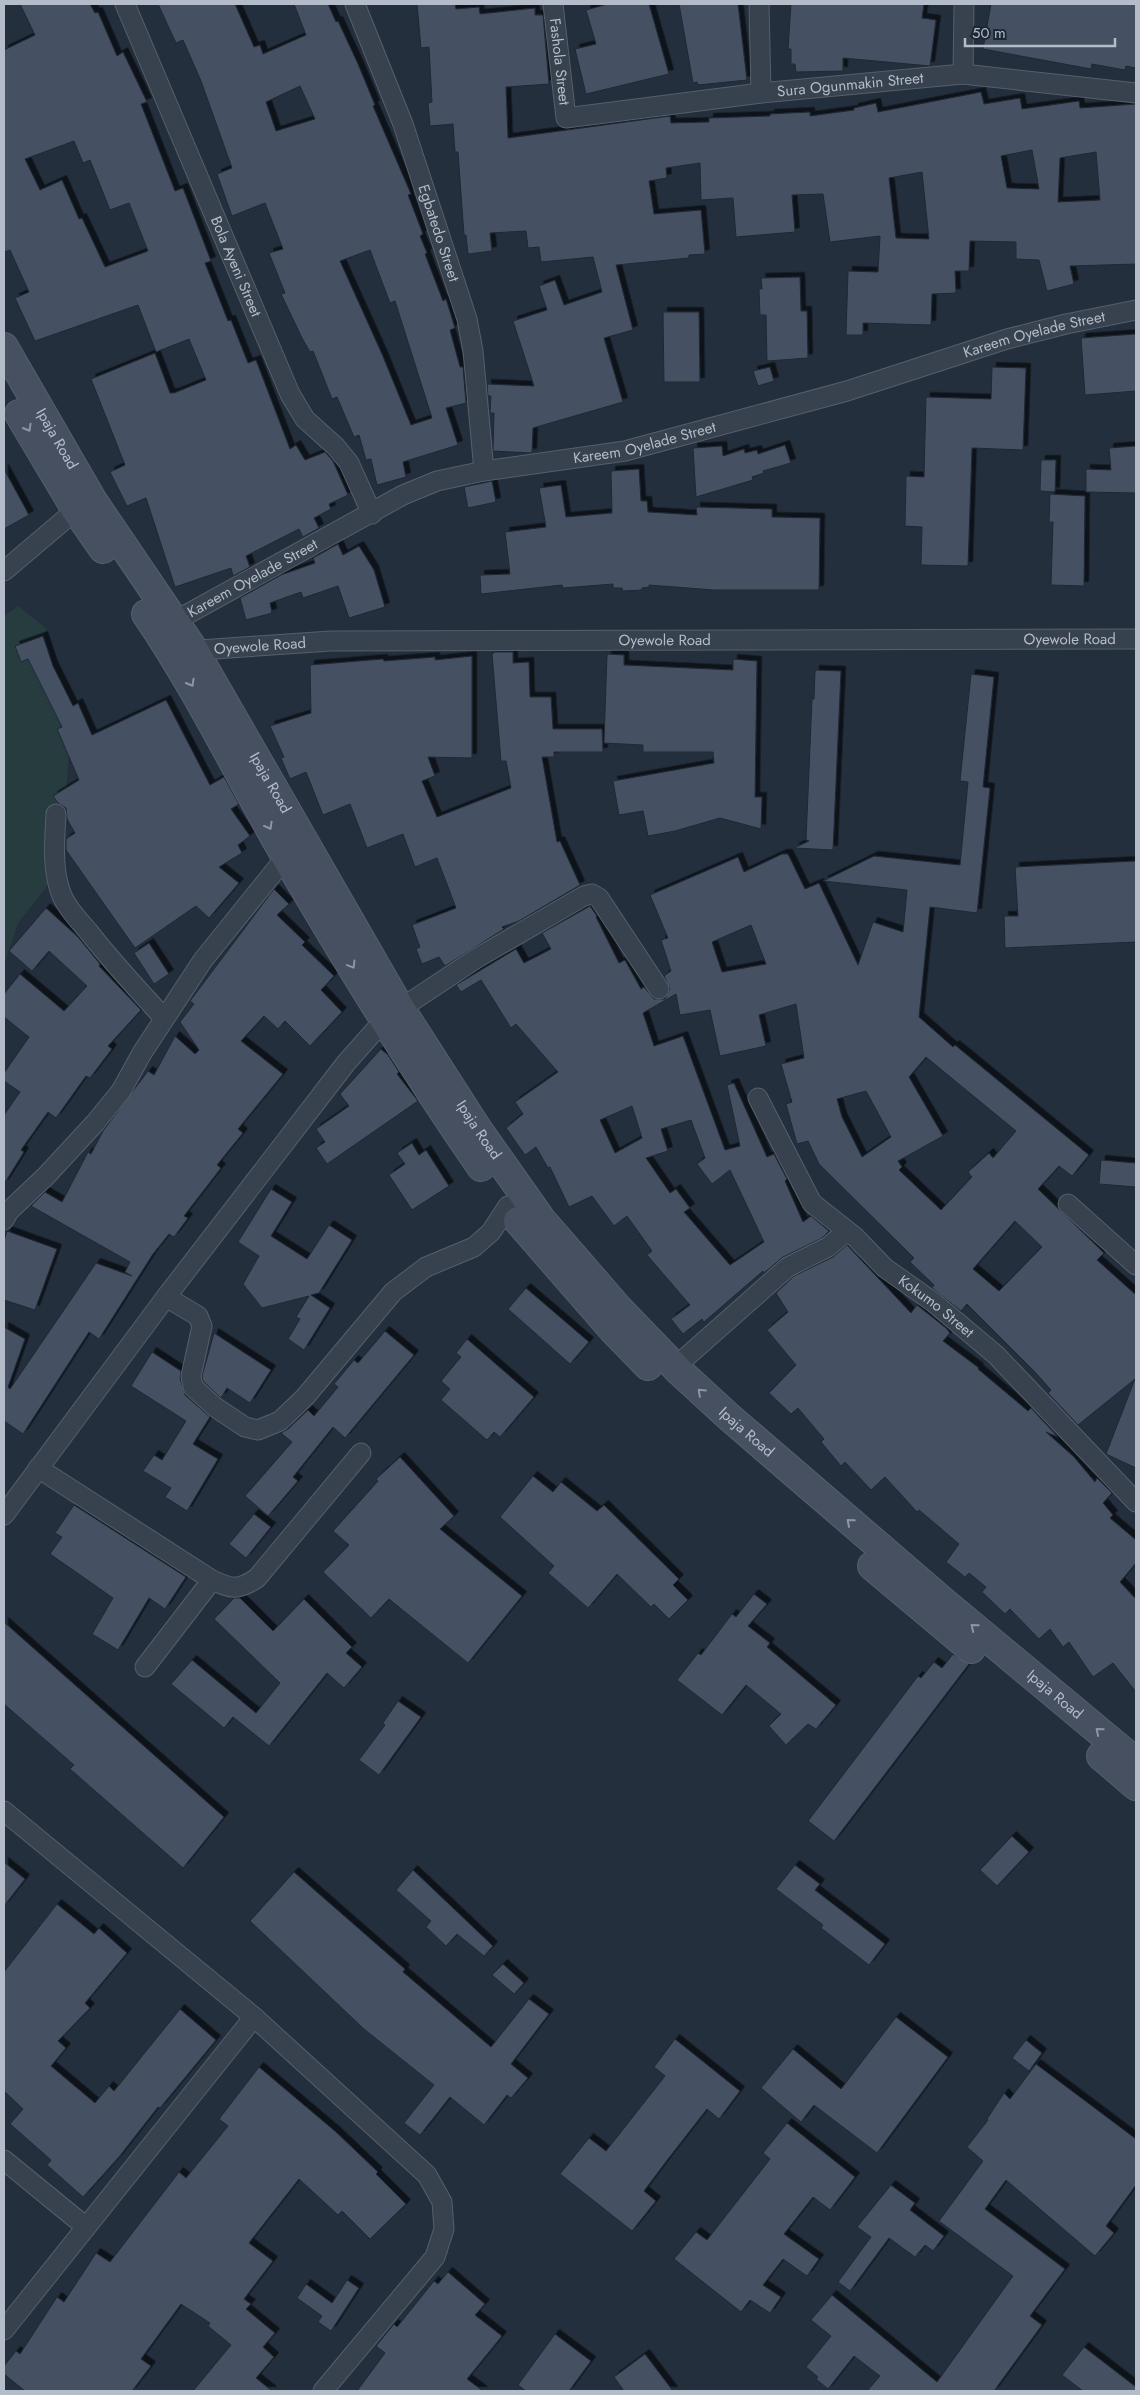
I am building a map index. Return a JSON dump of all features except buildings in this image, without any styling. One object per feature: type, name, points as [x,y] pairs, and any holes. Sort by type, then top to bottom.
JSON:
[{"type":"main road","name":"Ipaja Road","points":[[4,348],[85,505]]},
{"type":"main road","name":"Ipaja Road","points":[[4,386],[174,639],[393,1013],[439,1108],[524,1229],[729,1417],[830,1505],[1136,1762]]},
{"type":"main road","name":"Ipaja Road","points":[[174,639],[191,684],[286,857],[393,1013],[541,1220],[588,1289],[612,1329],[664,1382],[755,1465],[932,1618],[1136,1786]]},
{"type":"street","name":"Bola Ayeni Street","points":[[125,4],[290,394],[305,419],[336,447],[349,463],[372,514]]},
{"type":"street","name":"Egbatedo Street","points":[[355,4],[403,124],[467,319],[473,351],[484,471]]},
{"type":"street","name":"Fashola Street","points":[[553,4],[566,118]]},
{"type":"street","points":[[759,4],[761,93]]},
{"type":"street","points":[[963,74],[964,4]]},
{"type":"street","name":"Sura Ogunmakin Street","points":[[566,118],[761,93],[963,74],[1136,93]]},
{"type":"street","name":"Kareem Oyelade Street","points":[[174,639],[403,495],[438,481],[484,471],[625,451],[847,391],[1007,339],[1066,324],[1136,310]]},
{"type":"street","points":[[4,571],[85,505]]},
{"type":"street","name":"Oyewole Road","points":[[174,639],[331,641],[1136,640]]},
{"type":"street","points":[[56,814],[54,854],[59,886],[63,896],[71,910],[115,965],[164,1018]]},
{"type":"street","points":[[4,1220],[9,1211],[46,1176],[96,1123],[121,1091],[164,1018],[209,952],[286,857]]},
{"type":"street","points":[[4,1515],[166,1297],[346,1063],[393,1013],[476,958],[584,896],[592,894],[599,898],[659,989]]},
{"type":"street","name":"Kokumo Street","points":[[758,1098],[812,1203],[847,1231],[885,1268],[933,1302],[996,1355],[1126,1494],[1136,1502]]},
{"type":"street","points":[[1068,1204],[1136,1265]]},
{"type":"street","points":[[166,1297],[198,1316],[202,1326],[191,1376],[193,1387],[215,1407],[244,1427],[258,1430],[280,1421],[305,1397],[393,1292],[426,1267],[474,1247],[491,1232],[508,1206]]},
{"type":"street","points":[[675,1367],[788,1267],[828,1247],[847,1231]]},
{"type":"street","points":[[38,1468],[212,1580],[229,1588],[244,1587],[257,1578],[361,1453]]},
{"type":"street","points":[[144,1667],[212,1580]]},
{"type":"street","points":[[4,1811],[254,2017],[427,2175],[442,2202],[444,2229],[435,2257],[323,2391]]},
{"type":"street","points":[[4,2330],[254,2017]]},
{"type":"street","points":[[4,2160],[86,2227]]},
{"type":"green space","points":[[18,606],[47,629],[34,660],[71,731],[59,871],[18,923],[4,965],[4,616]]}]
